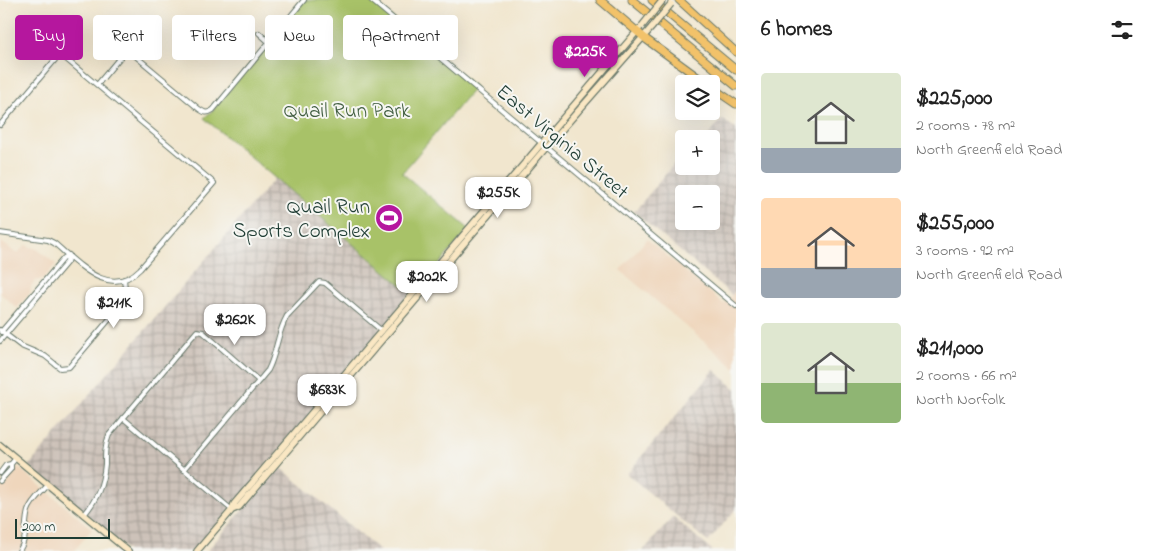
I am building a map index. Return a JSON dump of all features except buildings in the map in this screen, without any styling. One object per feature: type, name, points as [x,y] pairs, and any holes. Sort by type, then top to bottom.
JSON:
[{"type":"highway","points":[[600,0],[646,34],[696,75]]},
{"type":"highway","points":[[632,0],[736,86]]},
{"type":"highway","points":[[652,0],[736,70]]},
{"type":"highway","points":[[680,0],[736,52]]},
{"type":"highway","points":[[720,92],[736,104]]},
{"type":"main road","points":[[232,510],[239,507],[544,145],[663,0]]},
{"type":"main road","points":[[544,145],[673,2]]},
{"type":"main road","points":[[197,551],[232,510],[234,504],[324,399],[384,333]]},
{"type":"main road","points":[[308,425],[323,404],[324,399]]},
{"type":"main road","points":[[0,445],[128,551]]},
{"type":"street","points":[[292,15],[304,0]]},
{"type":"street","name":"East Virginia Street","points":[[371,0],[736,306]]},
{"type":"street","points":[[259,33],[265,38]]},
{"type":"street","points":[[97,85],[127,49],[199,109],[208,113],[213,110],[265,47]]},
{"type":"street","points":[[0,124],[60,54],[214,183],[136,274],[124,279],[108,280],[96,277],[48,240],[0,233]]},
{"type":"street","points":[[0,341],[2,332],[64,258],[69,255]]},
{"type":"street","points":[[2,332],[42,292],[67,262],[69,255]]},
{"type":"street","points":[[2,332],[21,346],[45,356],[60,368],[69,367],[124,302],[126,298],[124,279]]},
{"type":"street","points":[[184,470],[272,362],[278,336],[287,316],[319,282],[325,283],[384,333]]},
{"type":"street","points":[[38,288],[42,292]]},
{"type":"street","points":[[84,515],[93,504],[101,488],[107,439],[197,331],[201,331],[259,380]]},
{"type":"street","points":[[123,418],[232,510]]},
{"type":"street","points":[[0,481],[11,468],[11,464],[16,458]]},
{"type":"street","points":[[0,473],[6,465],[11,464]]},
{"type":"street","points":[[19,551],[25,539],[30,506],[48,485]]},
{"type":"shaded area","points":[[722,119],[736,129],[736,290],[732,295],[634,212],[675,163],[675,175],[720,175],[720,130],[713,130]]},
{"type":"shaded area","points":[[275,178],[413,295],[197,551],[128,551],[27,468]]},
{"type":"shaded area","points":[[647,239],[724,304],[736,291],[736,369],[620,270]]},
{"type":"shaded area","points":[[0,241],[17,254],[25,245],[37,249],[56,264],[43,279],[35,281],[31,286],[30,293],[17,308],[0,293]]},
{"type":"shaded area","points":[[714,370],[736,389],[736,509],[708,542],[627,474]]},
{"type":"shaded area","points":[[18,467],[92,529],[74,551],[0,551],[0,488]]},
{"type":"shaded area","points":[[280,467],[336,514],[380,551],[207,551]]},
{"type":"shaded area","points":[[673,517],[713,551],[643,551]]},
{"type":"green space","name":"Quail Run Park","points":[[304,0],[371,0],[389,15],[343,15],[343,60],[443,60],[475,87],[402,173],[469,229],[413,295],[204,118],[213,110],[265,47],[265,60],[333,60],[333,15],[292,15]]},
{"type":"place","name":"Quail Run Sports Complex","points":[[389,218]]}]
